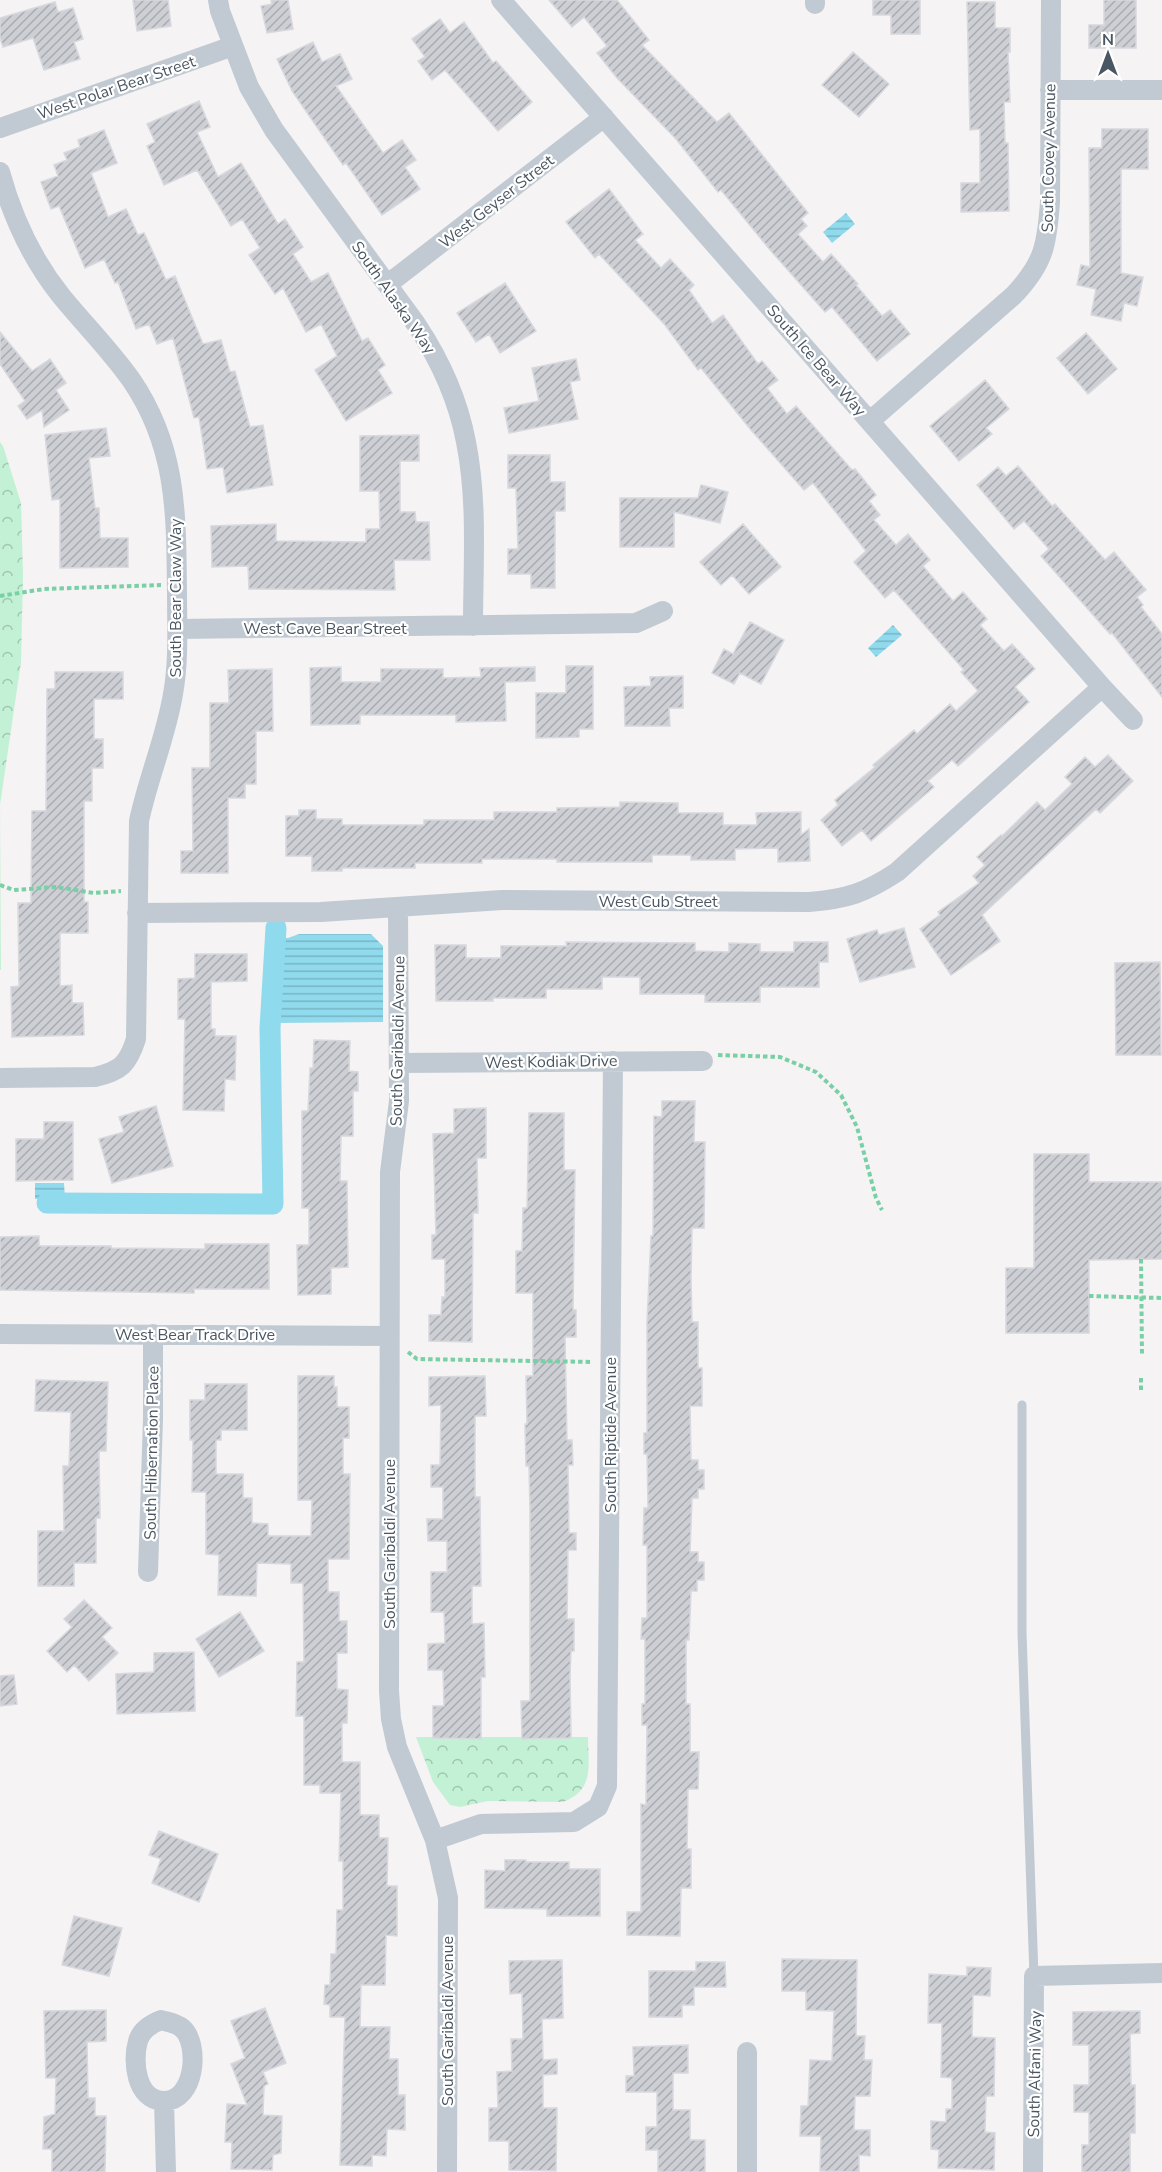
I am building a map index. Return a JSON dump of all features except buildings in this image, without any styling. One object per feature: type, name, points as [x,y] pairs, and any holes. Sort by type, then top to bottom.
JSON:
[{"type":"street","name":"South Alaska Way","points":[[218,0],[232,46],[249,87],[274,130],[388,284],[429,344],[450,387],[466,442],[472,487],[473,626]]},
{"type":"street","name":"South Ice Bear Way","points":[[501,0],[1133,720]]},
{"type":"street","name":"South Covey Avenue","points":[[870,421],[1014,295],[1030,278],[1042,258],[1048,235],[1050,202],[1051,0]]},
{"type":"street","name":"West Polar Bear Street","points":[[0,128],[232,46]]},
{"type":"street","points":[[1050,90],[1162,90]]},
{"type":"street","name":"West Geyser Street","points":[[388,284],[604,117]]},
{"type":"street","name":"South Bear Claw Way","points":[[0,172],[24,236],[48,277],[61,296],[116,359],[133,382],[151,414],[164,449],[176,508],[177,585],[176,673],[173,695],[146,788],[139,821],[136,1039],[131,1054],[124,1065],[110,1074],[95,1077],[0,1078]]},
{"type":"street","name":"West Cave Bear Street","points":[[177,629],[636,623],[663,611]]},
{"type":"street","name":"West Cub Street","points":[[137,912],[321,912],[502,900],[809,902],[838,900],[873,887],[897,872],[1102,687]]},
{"type":"street","name":"South Garibaldi Avenue","points":[[398,907],[399,1101],[390,1172],[389,1691],[391,1719],[397,1747],[435,1840],[448,1898],[447,2172]]},
{"type":"street","name":"West Kodiak Drive","points":[[399,1063],[710,1058]]},
{"type":"street","name":"South Riptide Avenue","points":[[435,1840],[481,1824],[574,1822],[598,1807],[607,1786],[613,1061]]},
{"type":"street","name":"West Bear Track Drive","points":[[0,1334],[389,1336]]},
{"type":"street","name":"South Hibernation Place","points":[[148,1572],[153,1334]]},
{"type":"street","points":[[1034,1976],[1162,1973]]},
{"type":"street","name":"South Alfani Way","points":[[1033,2172],[1034,1976]]},
{"type":"street","points":[[747,2052],[747,2172]]},
{"type":"street","points":[[164,2101],[166,2172]]},
{"type":"lane","points":[[1022,1405],[1022,1633],[1034,1976]]},
{"type":"path","points":[[0,596],[44,589],[177,585]]},
{"type":"path","points":[[0,885],[14,890],[31,891],[56,887],[94,893],[138,891]]},
{"type":"path","points":[[710,1058],[780,1057],[816,1072],[841,1095],[857,1126],[876,1198],[882,1210]]},
{"type":"path","points":[[1141,1259],[1142,1355]]},
{"type":"path","points":[[1089,1296],[1162,1298]]},
{"type":"path","points":[[389,1336],[417,1359],[610,1362]]},
{"type":"path","points":[[1141,1378],[1141,1390]]},
{"type":"green space","points":[[0,442],[21,503],[23,575],[21,662],[0,805]]},
{"type":"green space","points":[[0,805],[1,970],[0,970]]},
{"type":"green space","points":[[416,1737],[588,1737],[588,1776],[580,1791],[563,1802],[488,1801],[460,1807],[450,1805],[433,1782]]},
{"type":"water","points":[[846,213],[855,224],[832,243],[823,232]]},
{"type":"water","points":[[893,625],[902,635],[876,657],[868,648]]},
{"type":"water","points":[[299,934],[371,934],[383,946],[383,1022],[268,1023],[268,938],[288,938]]},
{"type":"water","points":[[35,1183],[64,1183],[65,1199],[35,1199]]},
{"type":"waterway","points":[[47,1203],[273,1204],[270,1028],[276,928]]}]
